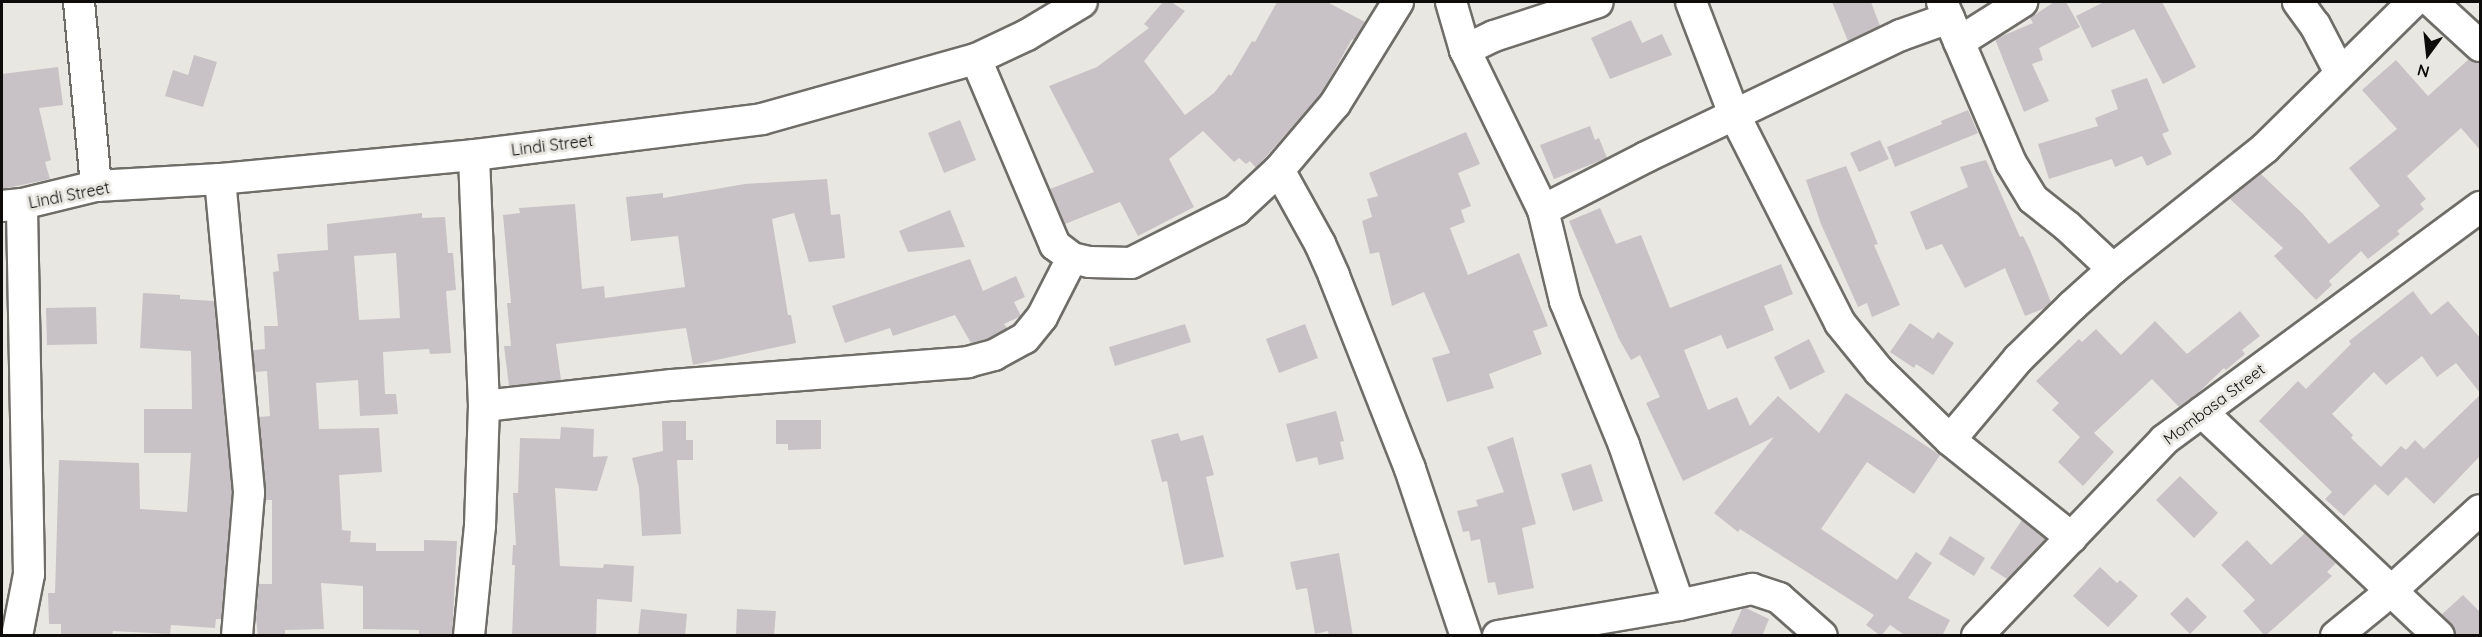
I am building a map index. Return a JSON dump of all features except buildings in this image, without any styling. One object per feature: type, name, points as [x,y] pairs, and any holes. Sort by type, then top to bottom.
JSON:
[{"type":"street","points":[[79,2],[96,186]]},
{"type":"street","name":"Lindi Street","points":[[12,205],[96,186],[220,179],[474,155],[762,119],[976,59],[1027,34],[1082,2]]},
{"type":"street","points":[[976,59],[1056,245],[1072,258],[1090,262],[1131,263],[1236,210],[1280,170],[1335,104],[1398,2]]},
{"type":"street","points":[[1451,2],[1465,50],[1543,210],[1565,301],[1624,445],[1679,605]]},
{"type":"street","points":[[1465,50],[1494,36],[1598,2]]},
{"type":"street","points":[[1691,2],[1734,114],[1840,323],[1879,371],[1950,440],[2072,538]]},
{"type":"street","points":[[1543,210],[1734,114],[1900,35],[2022,2]]},
{"type":"street","points":[[2298,2],[2315,25],[2340,73]]},
{"type":"street","points":[[1950,440],[2018,359],[2113,269],[2208,196],[2265,148],[2413,2]]},
{"type":"street","points":[[2432,2],[2481,46]]},
{"type":"street","points":[[1950,21],[2011,163],[2033,199],[2067,226],[2113,269]]},
{"type":"street","points":[[469,636],[480,526],[484,406],[474,155]]},
{"type":"street","points":[[1280,170],[1320,244],[1339,287],[1410,469],[1466,636]]},
{"type":"street","points":[[220,179],[249,493],[237,636]]},
{"type":"street","points":[[12,205],[29,574],[17,636]]},
{"type":"street","name":"Mombasa Street","points":[[1977,636],[2164,440],[2481,207]]},
{"type":"street","points":[[484,406],[672,385],[976,359],[994,355],[1025,338],[1042,317],[1072,258]]},
{"type":"street","points":[[2202,412],[2439,636]]},
{"type":"street","points":[[2336,636],[2391,591],[2481,510]]},
{"type":"street","points":[[1498,636],[1679,605],[1752,589],[1779,598],[1822,636]]}]
